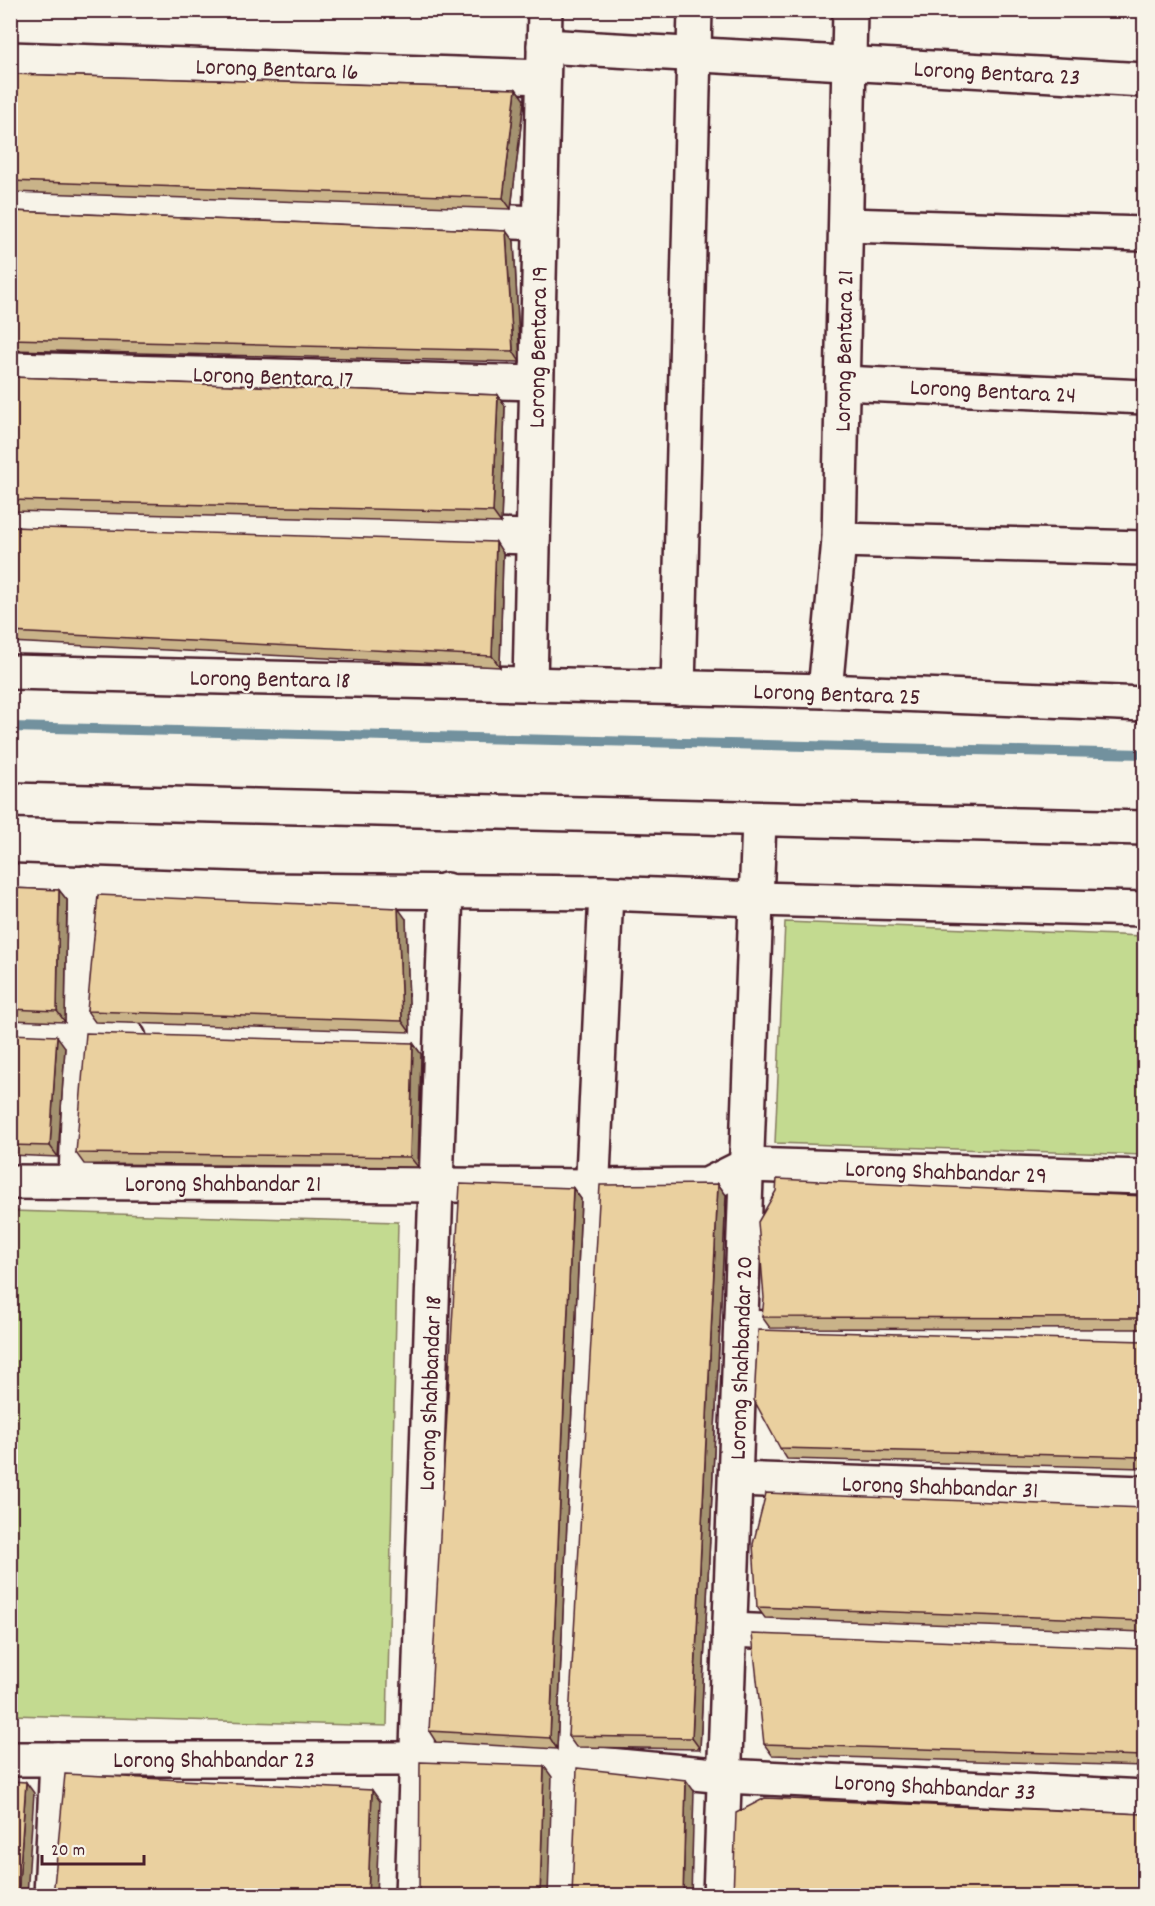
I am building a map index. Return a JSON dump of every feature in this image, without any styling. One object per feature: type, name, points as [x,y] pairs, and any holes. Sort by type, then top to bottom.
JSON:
[{"type":"street","name":"Lorong Bentara 19","points":[[530,684],[545,10]]},
{"type":"street","points":[[678,688],[695,10]]},
{"type":"street","name":"Lorong Bentara 21","points":[[825,691],[839,540],[850,10]]},
{"type":"street","name":"Lorong Bentara 16","points":[[10,59],[543,62],[694,54]]},
{"type":"street","name":"Lorong Bentara 23","points":[[694,54],[1144,80]]},
{"type":"street","points":[[10,204],[540,223]]},
{"type":"street","points":[[846,225],[1144,234]]},
{"type":"street","name":"Lorong Bentara 17","points":[[10,369],[536,383]]},
{"type":"street","name":"Lorong Bentara 24","points":[[842,383],[1144,397]]},
{"type":"street","points":[[10,525],[533,537]]},
{"type":"street","points":[[839,540],[1144,548]]},
{"type":"street","name":"Lorong Bentara 18","points":[[10,672],[530,684]]},
{"type":"street","name":"Lorong Bentara 25","points":[[530,684],[825,691],[1144,704]]},
{"type":"street","points":[[10,800],[1144,828]]},
{"type":"street","name":"Lorong Shahbandar 20","points":[[720,1896],[759,820]]},
{"type":"street","points":[[10,881],[259,890],[606,893],[1144,909]]},
{"type":"street","points":[[76,1182],[85,883]]},
{"type":"street","name":"Lorong Shahbandar 18","points":[[412,1896],[446,890]]},
{"type":"street","points":[[563,1896],[566,1761],[606,893]]},
{"type":"street","points":[[10,1035],[162,1039]]},
{"type":"street","points":[[406,1047],[441,1048]]},
{"type":"street","name":"Lorong Shahbandar 21","points":[[10,1182],[707,1185],[747,1165]]},
{"type":"street","name":"Lorong Shahbandar 29","points":[[747,1165],[1144,1177]]},
{"type":"street","points":[[741,1327],[1144,1339]]},
{"type":"street","name":"Lorong Shahbandar 31","points":[[736,1479],[1144,1493]]},
{"type":"street","points":[[730,1630],[1144,1648]]},
{"type":"street","name":"Lorong Shahbandar 23","points":[[10,1759],[566,1761]]},
{"type":"street","points":[[51,1896],[57,1759]]},
{"type":"street","name":"Lorong Shahbandar 33","points":[[566,1761],[725,1776],[1144,1797]]},
{"type":"green space","points":[[785,922],[1144,936],[1144,1155],[775,1143]]},
{"type":"green space","points":[[11,1211],[398,1222],[387,1726],[11,1715]]},
{"type":"building","points":[[10,74],[516,89],[503,198],[10,181]]},
{"type":"building","points":[[10,211],[506,231],[513,351],[10,339]]},
{"type":"building","points":[[10,377],[498,395],[493,512],[10,500]]},
{"type":"building","points":[[10,527],[496,542],[492,656],[10,632]]},
{"type":"building","points":[[10,888],[59,890],[57,1011],[10,1009]]},
{"type":"building","points":[[98,895],[398,908],[402,1021],[87,1011]]},
{"type":"building","points":[[86,1033],[413,1043],[410,1157],[76,1153]]},
{"type":"building","points":[[10,1034],[57,1036],[50,1146],[10,1145]]},
{"type":"building","points":[[777,1179],[1144,1196],[1144,1318],[762,1317],[764,1298],[758,1222],[776,1191]]},
{"type":"building","points":[[460,1184],[573,1188],[550,1738],[429,1731]]},
{"type":"building","points":[[718,1184],[692,1738],[568,1736],[600,1185]]},
{"type":"building","points":[[758,1330],[1144,1341],[1144,1457],[780,1448],[754,1400]]},
{"type":"building","points":[[766,1493],[1144,1508],[1144,1621],[757,1607],[753,1544]]},
{"type":"building","points":[[752,1634],[1144,1649],[1144,1756],[764,1744]]},
{"type":"building","points":[[420,1762],[544,1766],[540,1896],[419,1896]]},
{"type":"building","points":[[577,1768],[686,1780],[683,1896],[572,1896]]},
{"type":"building","points":[[65,1774],[372,1790],[368,1896],[53,1896]]},
{"type":"building","points":[[10,1781],[26,1782],[18,1896],[10,1896]]},
{"type":"building","points":[[765,1798],[1144,1814],[1144,1896],[733,1896],[736,1813]]},
{"type":"waterway","points":[[10,727],[1144,754]]}]
